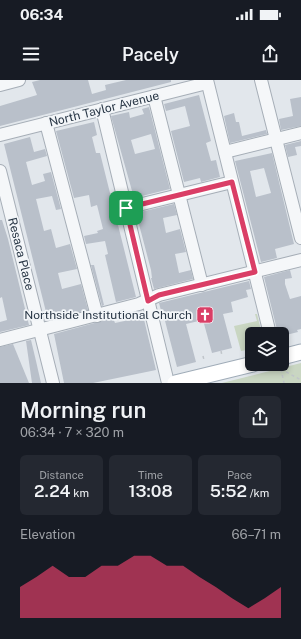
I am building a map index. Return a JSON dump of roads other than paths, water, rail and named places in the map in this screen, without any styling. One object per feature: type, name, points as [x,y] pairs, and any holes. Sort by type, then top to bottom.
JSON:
[{"type":"main road","points":[[289,359],[301,352]]},
{"type":"main road","points":[[175,383],[245,366]]},
{"type":"street","points":[[0,85],[19,80]]},
{"type":"street","points":[[262,80],[301,238]]},
{"type":"street","points":[[207,82],[268,327]]},
{"type":"street","name":"North Taylor Avenue","points":[[0,135],[207,82]]},
{"type":"street","points":[[154,96],[202,285]]},
{"type":"street","points":[[102,109],[168,383]]},
{"type":"street","points":[[46,123],[97,316]]},
{"type":"street","points":[[225,152],[301,133]]},
{"type":"street","name":"Resaca Place","points":[[0,171],[53,383]]},
{"type":"street","points":[[126,208],[232,182]]},
{"type":"street","points":[[0,340],[97,316],[148,301],[159,295],[301,260]]},
{"type":"place","name":"Northside Institutional Church","points":[[205,315]]}]
